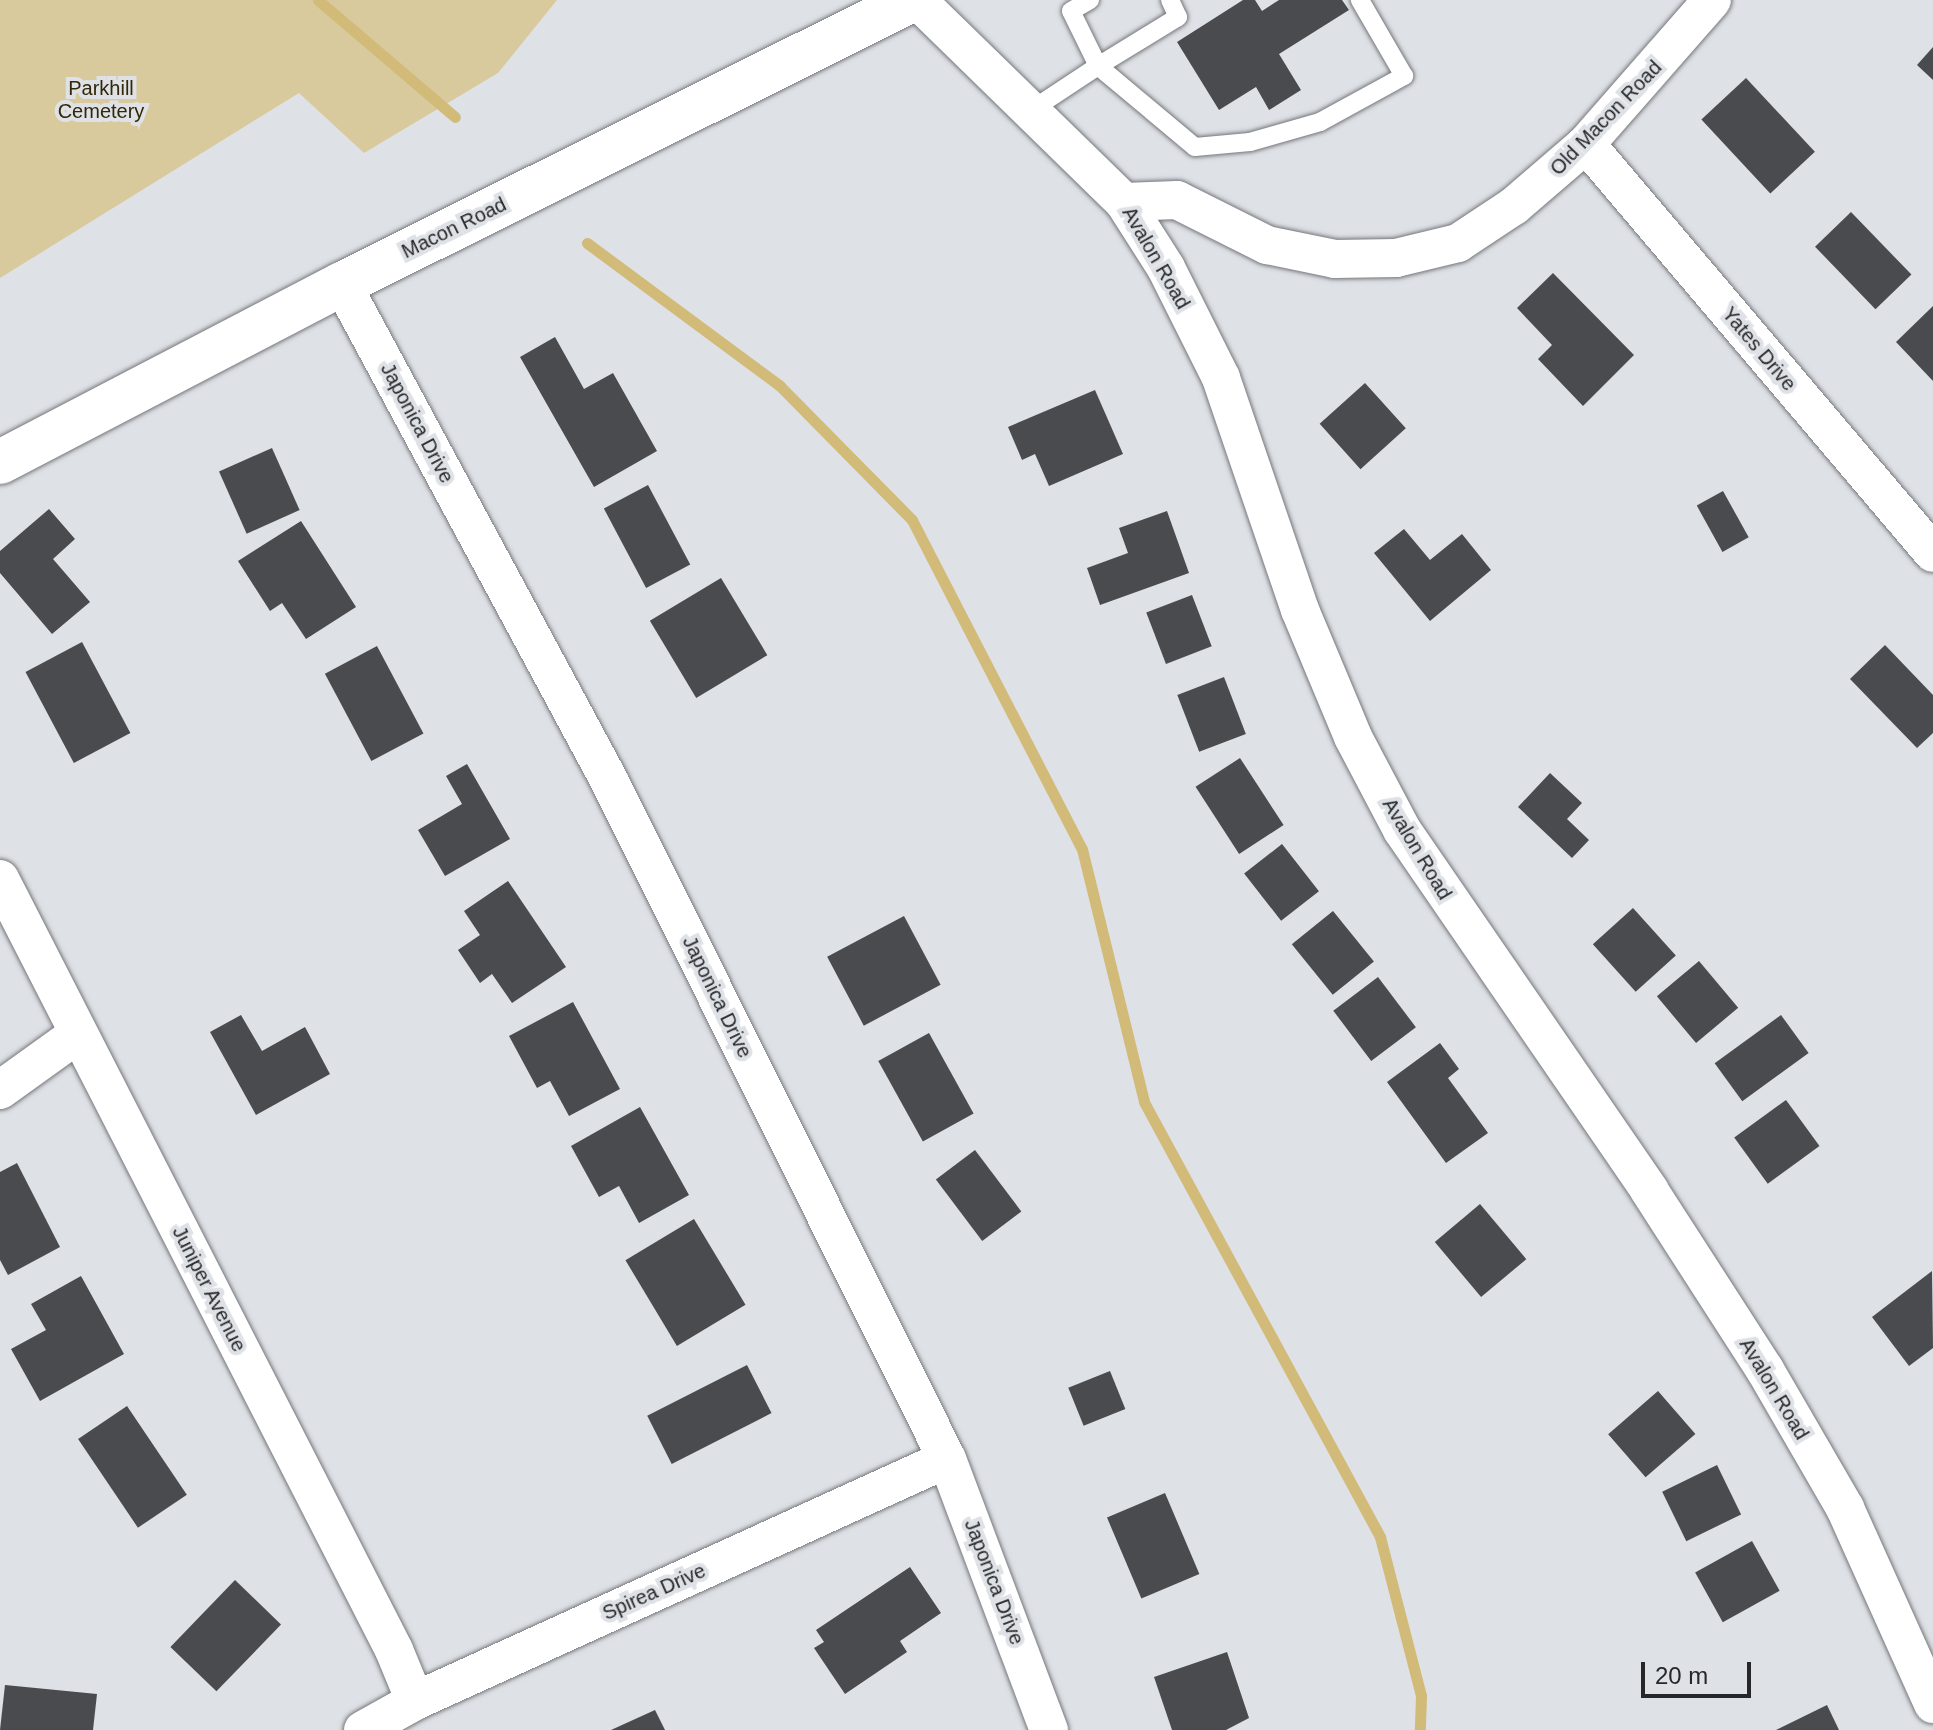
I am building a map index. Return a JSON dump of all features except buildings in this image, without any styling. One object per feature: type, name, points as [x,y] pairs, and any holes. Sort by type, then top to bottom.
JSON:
[{"type":"main road","name":"Macon Road","points":[[0,462],[342,284],[914,0]]},
{"type":"street","name":"Avalon Road","points":[[914,0],[1033,109],[1124,202],[1166,268],[1221,378],[1300,610],[1353,737],[1402,830],[1649,1190],[1765,1370],[1845,1508],[1933,1704]]},
{"type":"street","name":"Old Macon Road","points":[[1124,202],[1177,200],[1267,245],[1335,259],[1396,258],[1458,243],[1514,206],[1586,144],[1712,0]]},
{"type":"street","name":"Yates Drive","points":[[1586,144],[1933,553]]},
{"type":"street","name":"Japonica Drive","points":[[342,284],[609,780],[947,1459],[1049,1730]]},
{"type":"street","name":"Juniper Avenue","points":[[0,879],[394,1650],[415,1701]]},
{"type":"street","points":[[0,1090],[78,1034]]},
{"type":"street","name":"Spirea Drive","points":[[363,1730],[415,1701],[947,1459]]},
{"type":"lane","points":[[1090,0],[1071,11],[1098,66],[1195,147],[1262,139],[1320,122],[1404,76],[1360,0]]},
{"type":"lane","points":[[1033,109],[1178,17],[1170,0]]},
{"type":"green space","name":"Parkhill Cemetery","points":[[0,0],[557,0],[498,73],[364,153],[299,93],[0,278]]},
{"type":"waterway","points":[[318,0],[455,117]]},
{"type":"waterway","points":[[587,243],[780,386],[912,520],[1082,849],[1144,1102],[1380,1537],[1421,1696],[1420,1730]]}]
